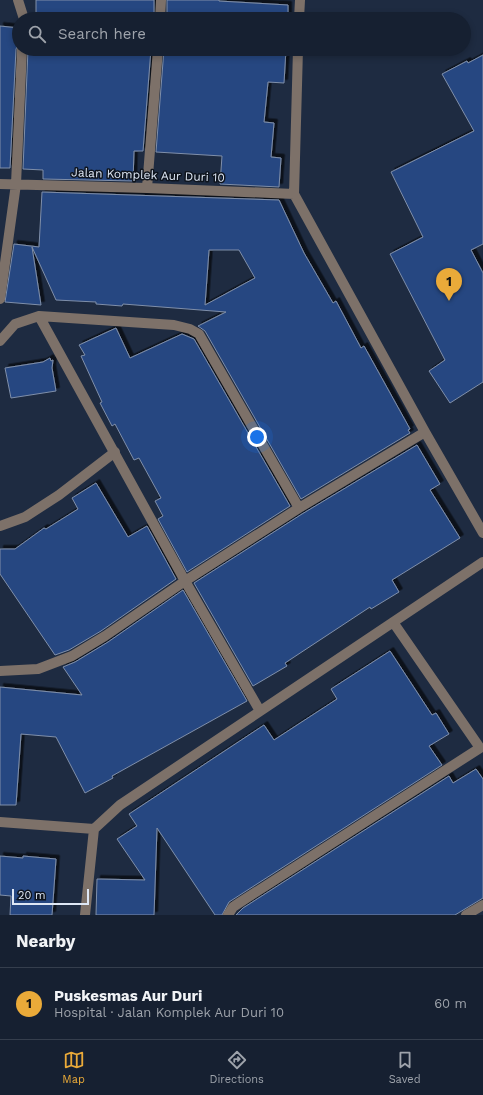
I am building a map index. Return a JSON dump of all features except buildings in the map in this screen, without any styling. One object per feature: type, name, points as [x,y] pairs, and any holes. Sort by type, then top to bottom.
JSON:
[{"type":"street","points":[[18,0],[22,12]]},
{"type":"street","points":[[160,12],[161,0]]},
{"type":"street","points":[[299,12],[300,0]]},
{"type":"street","points":[[0,298],[16,184],[22,56]]},
{"type":"street","points":[[146,188],[157,56]]},
{"type":"street","points":[[298,56],[294,194],[425,432],[483,533]]},
{"type":"street","name":"Jalan Komplek Aur Duri 10","points":[[0,184],[294,194]]},
{"type":"street","points":[[0,340],[15,324],[39,316],[174,325],[190,329],[199,334],[299,508]]},
{"type":"street","points":[[39,316],[185,581],[260,712]]},
{"type":"street","points":[[0,672],[38,669],[72,656],[105,636],[185,581],[299,508],[425,432]]},
{"type":"street","points":[[0,526],[25,517],[59,495],[115,452]]},
{"type":"street","points":[[85,915],[94,829],[120,805],[483,562]]},
{"type":"street","points":[[228,915],[233,907],[239,903],[482,749],[393,622]]},
{"type":"street","points":[[0,822],[94,829]]},
{"type":"street","points":[[466,915],[483,904]]},
{"type":"place","name":"Puskesmas Aur Duri","points":[[449,301]]}]
